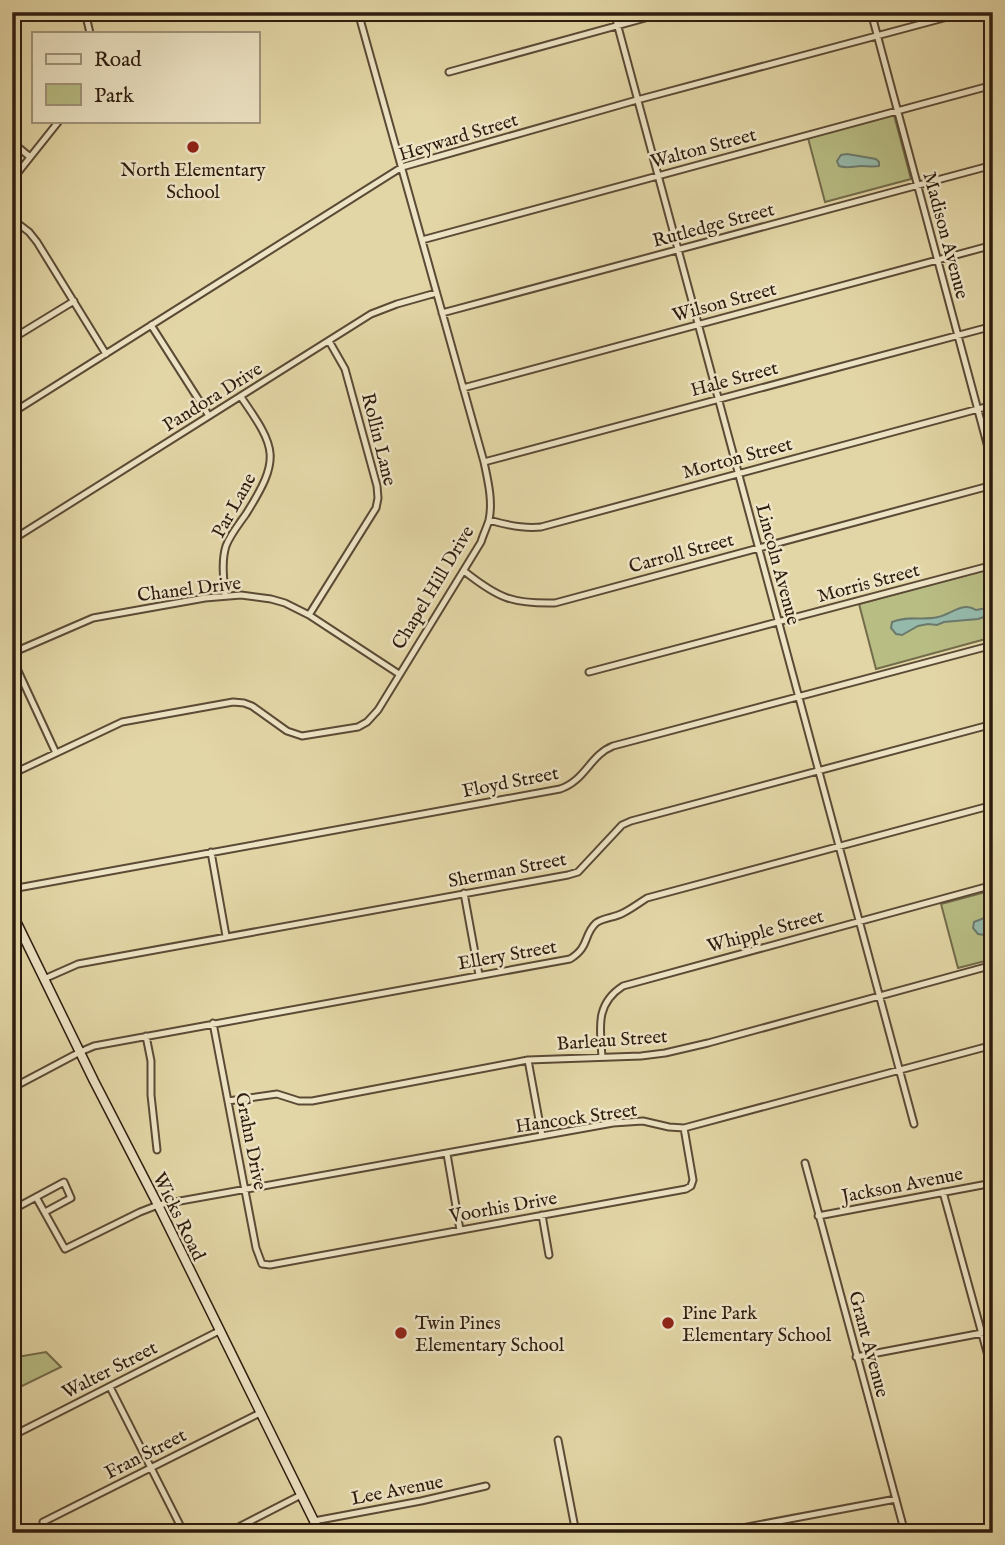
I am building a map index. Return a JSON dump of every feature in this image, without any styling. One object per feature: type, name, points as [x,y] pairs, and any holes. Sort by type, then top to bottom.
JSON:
[{"type":"main road","name":"Wicks Road","points":[[12,913],[320,1533]]},
{"type":"street","points":[[85,12],[90,32]]},
{"type":"street","points":[[359,15],[377,12]]},
{"type":"street","name":"Lincoln Avenue","points":[[614,12],[914,1124]]},
{"type":"street","points":[[449,72],[667,12]]},
{"type":"street","name":"Madison Avenue","points":[[871,12],[993,466]]},
{"type":"street","name":"Heyward Street","points":[[12,413],[402,167],[637,100],[966,12]]},
{"type":"street","name":"Chapel Hill Drive","points":[[12,774],[122,722],[233,702],[252,706],[287,731],[302,736],[322,734],[367,722],[481,542],[489,520],[490,505],[484,462],[359,15]]},
{"type":"street","points":[[12,22],[16,31],[12,54]]},
{"type":"street","name":"Walton Street","points":[[422,240],[993,85]]},
{"type":"street","points":[[12,180],[58,122]]},
{"type":"street","points":[[12,142],[30,157]]},
{"type":"street","name":"Rutledge Street","points":[[442,313],[993,165]]},
{"type":"street","points":[[12,219],[29,232],[106,354]]},
{"type":"street","name":"Wilson Street","points":[[463,388],[993,245]]},
{"type":"street","name":"Pandora Drive","points":[[12,541],[384,308],[436,293]]},
{"type":"street","points":[[12,336],[20,334],[74,301]]},
{"type":"street","points":[[151,326],[209,416]]},
{"type":"street","name":"Hale Street","points":[[484,462],[993,326]]},
{"type":"street","name":"Rollin Lane","points":[[309,615],[366,526],[376,508],[378,498],[377,485],[345,369],[329,341]]},
{"type":"street","name":"Par Lane","points":[[225,595],[223,561],[226,545],[261,490],[271,459],[270,445],[264,432],[241,397]]},
{"type":"street","name":"Morton Street","points":[[489,520],[514,526],[541,527],[993,405]]},
{"type":"street","name":"Carroll Street","points":[[464,571],[480,584],[515,601],[555,603],[993,485]]},
{"type":"street","name":"Morris Street","points":[[589,672],[993,565]]},
{"type":"street","name":"Chanel Drive","points":[[12,656],[93,618],[225,595],[255,596],[285,603],[309,615],[399,674]]},
{"type":"street","name":"Floyd Street","points":[[12,889],[561,789],[576,781],[604,750],[613,746],[993,645]]},
{"type":"street","points":[[12,656],[56,753]]},
{"type":"street","name":"Sherman Street","points":[[44,979],[78,964],[578,872],[622,825],[631,821],[993,724]]},
{"type":"street","name":"Ellery Street","points":[[12,1088],[94,1046],[570,958],[584,947],[590,930],[597,923],[625,912],[647,898],[993,805]]},
{"type":"street","points":[[211,852],[226,936]]},
{"type":"street","name":"Whipple Street","points":[[602,1057],[601,1015],[605,1002],[613,992],[623,986],[993,885]]},
{"type":"street","points":[[464,894],[479,975]]},
{"type":"street","name":"Barleau Street","points":[[228,1101],[277,1094],[299,1101],[312,1101],[528,1060],[641,1056],[686,1048],[993,965]]},
{"type":"street","name":"Grahn Drive","points":[[213,1023],[256,1248],[262,1264]]},
{"type":"street","points":[[146,1037],[157,1150]]},
{"type":"street","name":"Hancock Street","points":[[45,1212],[65,1249],[158,1205],[629,1121],[684,1128],[993,1045]]},
{"type":"street","points":[[528,1060],[542,1136]]},
{"type":"street","name":"Voorhis Drive","points":[[262,1264],[270,1265],[686,1189],[691,1186],[693,1180],[684,1128]]},
{"type":"street","points":[[447,1154],[460,1230]]},
{"type":"street","name":"Grant Avenue","points":[[805,1163],[905,1533]]},
{"type":"street","points":[[12,1210],[36,1197],[64,1182],[71,1198],[45,1212],[36,1197]]},
{"type":"street","name":"Jackson Avenue","points":[[818,1216],[993,1183]]},
{"type":"street","points":[[943,1192],[993,1374]]},
{"type":"street","points":[[542,1215],[549,1255]]},
{"type":"street","name":"Walter Street","points":[[12,1436],[219,1331]]},
{"type":"street","points":[[856,1357],[993,1331]]},
{"type":"street","points":[[110,1387],[184,1533]]},
{"type":"street","name":"Fran Street","points":[[43,1522],[260,1413]]},
{"type":"street","points":[[558,1440],[576,1533]]},
{"type":"street","name":"Lee Avenue","points":[[314,1521],[486,1486]]},
{"type":"street","points":[[227,1533],[301,1495]]},
{"type":"street","points":[[715,1533],[896,1499]]},
{"type":"green space","points":[[894,115],[911,179],[825,202],[808,138]]},
{"type":"green space","points":[[993,568],[993,637],[876,669],[859,604]]},
{"type":"green space","points":[[993,890],[993,959],[958,968],[941,904]]},
{"type":"green space","points":[[46,1352],[61,1367],[12,1391],[12,1356]]},
{"type":"shaded area","points":[[841,155],[876,159],[879,166],[839,166],[837,161]]},
{"type":"shaded area","points":[[993,604],[993,614],[978,619],[918,626],[902,635],[896,634],[891,628],[892,622],[898,620],[932,618],[962,607],[976,610]]},
{"type":"shaded area","points":[[993,918],[993,930],[984,935],[978,934],[973,928],[974,922]]},
{"type":"place","name":"North Elementary School","points":[[193,147]]},
{"type":"place","name":"Pine Park Elementary School","points":[[668,1323]]},
{"type":"place","name":"Twin Pines Elementary School","points":[[401,1333]]}]
